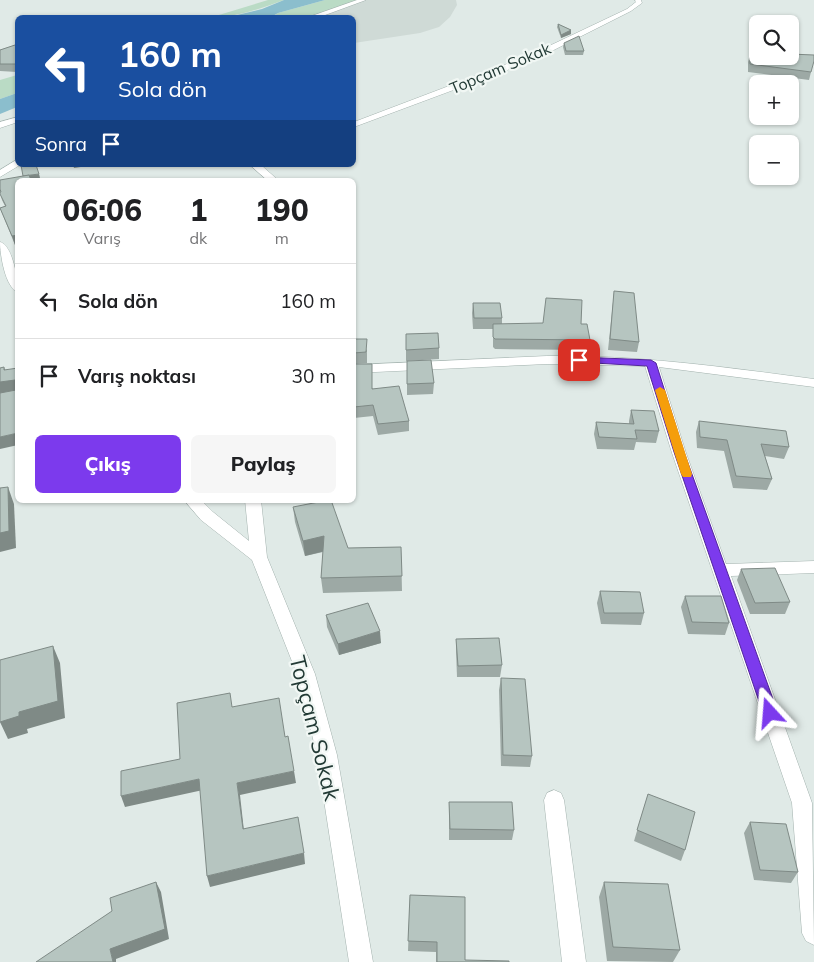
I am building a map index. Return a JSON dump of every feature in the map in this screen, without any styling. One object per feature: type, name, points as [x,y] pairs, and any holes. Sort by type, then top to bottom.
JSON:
[{"type":"street","points":[[318,15],[363,0]]},
{"type":"street","name":"Topçam Sokak","points":[[356,125],[531,58],[629,10],[639,3],[638,0]]},
{"type":"street","points":[[0,125],[15,120]]},
{"type":"street","points":[[0,174],[15,164]]},
{"type":"street","points":[[257,167],[270,178]]},
{"type":"street","points":[[0,244],[15,282]]},
{"type":"street","points":[[356,369],[440,367],[542,360],[613,360],[651,363],[814,384]]},
{"type":"street","points":[[651,363],[679,452],[802,803],[814,933]]},
{"type":"street","name":"Topçam Sokak","points":[[195,503],[207,516],[259,557],[306,674],[327,755],[361,962]]},
{"type":"street","points":[[253,503],[259,557]]},
{"type":"street","points":[[720,570],[814,566]]},
{"type":"street","points":[[554,800],[574,962]]},
{"type":"shaded area","points":[[363,0],[456,0],[457,5],[450,17],[439,27],[420,33],[356,43],[356,15],[318,15]]},
{"type":"green space","points":[[268,0],[284,0],[238,14],[219,15]]},
{"type":"green space","points":[[325,0],[363,0],[315,15],[275,15]]},
{"type":"green space","points":[[15,76],[15,94],[0,99],[0,80]]},
{"type":"water","points":[[284,0],[325,0],[274,15],[237,15],[262,9]]},
{"type":"water","points":[[15,94],[15,108],[0,114],[0,99]]},
{"type":"building","points":[[558,24],[571,30],[561,35]]},
{"type":"building","points":[[579,36],[584,51],[566,51],[564,43]]},
{"type":"building","points":[[15,45],[15,64],[0,64],[0,50]]},
{"type":"building","points":[[799,54],[814,55],[811,72],[758,65],[799,65]]},
{"type":"building","points":[[21,167],[37,167],[39,174],[23,176]]},
{"type":"building","points":[[29,175],[30,178],[15,178],[15,236],[12,236],[0,208],[6,206],[0,194],[0,180]]},
{"type":"building","points":[[614,291],[634,293],[639,342],[610,339]]},
{"type":"building","points":[[546,298],[582,300],[581,324],[587,324],[590,340],[495,339],[493,337],[493,324],[543,323]]},
{"type":"building","points":[[473,303],[500,303],[502,318],[474,318]]},
{"type":"building","points":[[438,333],[439,348],[406,350],[406,334]]},
{"type":"building","points":[[356,339],[367,339],[366,352],[356,353]]},
{"type":"building","points":[[431,360],[434,383],[407,384],[407,361]]},
{"type":"building","points":[[356,364],[372,364],[372,389],[399,386],[409,421],[378,424],[373,405],[356,407]]},
{"type":"building","points":[[4,367],[4,370],[15,368],[15,380],[0,382],[0,368]]},
{"type":"building","points":[[15,390],[15,434],[0,437],[0,393]]},
{"type":"building","points":[[631,410],[654,411],[659,431],[635,430],[637,439],[599,437],[596,422],[634,424]]},
{"type":"building","points":[[699,421],[786,431],[789,447],[761,444],[772,479],[736,476],[727,440],[700,437]]},
{"type":"building","points":[[8,487],[9,531],[0,533],[0,488]]},
{"type":"building","points":[[315,503],[332,503],[348,548],[401,547],[402,576],[321,578],[324,536],[303,541],[293,507]]},
{"type":"building","points":[[775,568],[790,602],[755,603],[741,569]]},
{"type":"building","points":[[600,591],[640,592],[644,613],[604,613]]},
{"type":"building","points":[[685,596],[721,596],[729,623],[692,622]]},
{"type":"building","points":[[368,603],[380,631],[338,644],[326,615]]},
{"type":"building","points":[[499,638],[502,665],[458,666],[456,639]]},
{"type":"building","points":[[53,646],[58,701],[19,712],[19,716],[0,722],[0,660]]},
{"type":"building","points":[[501,678],[525,679],[532,756],[503,755]]},
{"type":"building","points":[[230,693],[232,707],[279,698],[285,737],[288,736],[294,771],[237,783],[243,829],[298,817],[304,853],[207,876],[199,779],[121,796],[121,771],[180,759],[177,703]]},
{"type":"building","points":[[648,794],[695,812],[685,850],[637,830]]},
{"type":"building","points":[[449,802],[512,802],[514,830],[450,829]]},
{"type":"building","points":[[750,822],[786,824],[798,872],[760,870]]},
{"type":"building","points":[[156,882],[165,929],[110,949],[113,962],[36,962],[112,911],[110,898]]},
{"type":"building","points":[[604,882],[668,884],[680,950],[613,947]]},
{"type":"building","points":[[410,895],[465,897],[465,960],[509,962],[437,962],[437,942],[408,941]]},
{"type":"slow traffic","points":[[660,390],[687,474]]},
{"type":"route","points":[[579,360],[651,363],[679,452],[770,713]]}]
